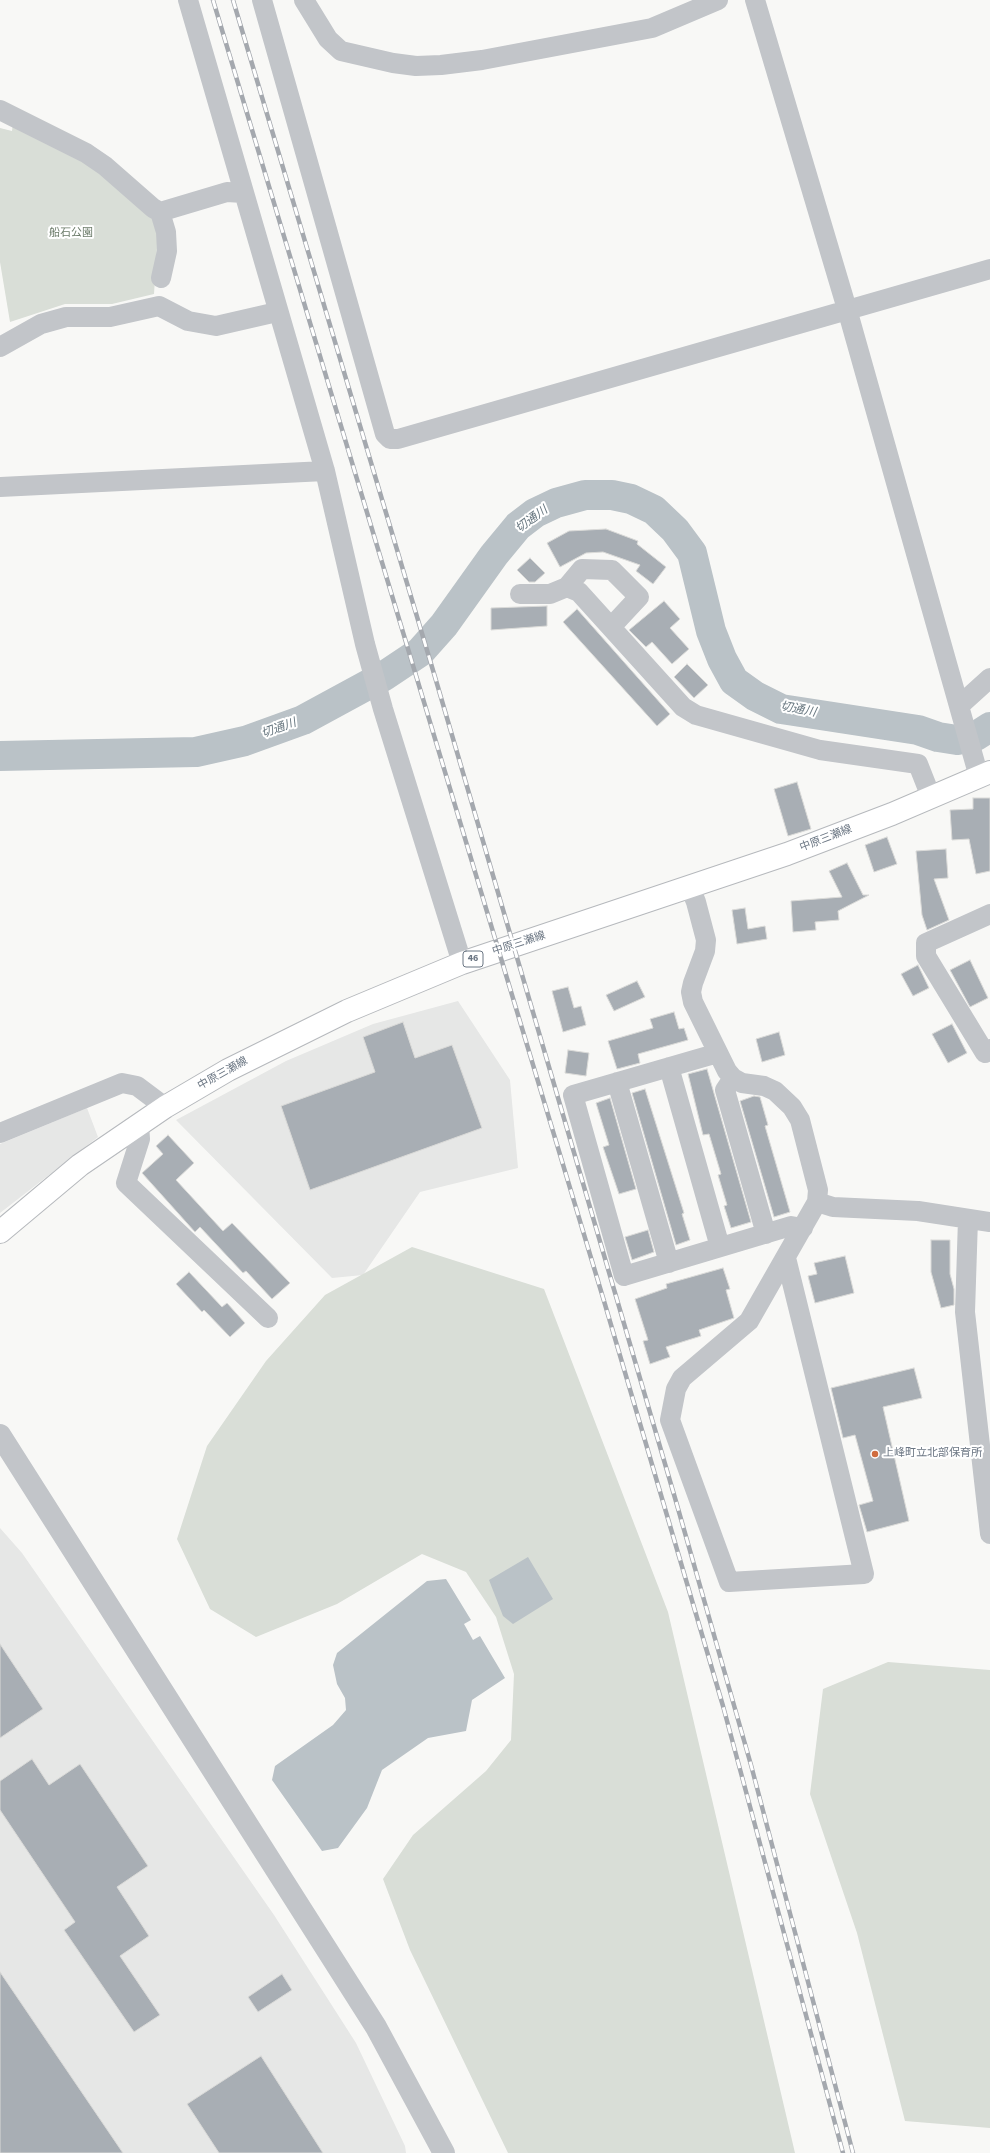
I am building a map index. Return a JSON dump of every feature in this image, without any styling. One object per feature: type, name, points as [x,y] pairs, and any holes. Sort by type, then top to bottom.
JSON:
[{"type":"main road","name":"中原三瀬線","points":[[0,1232],[80,1165],[165,1107],[228,1070],[347,1011],[462,963],[787,854],[931,797],[984,774]]},
{"type":"street","points":[[188,0],[277,312],[325,471],[365,644],[383,709],[462,963]]},
{"type":"street","points":[[262,0],[385,434],[390,439],[398,439],[990,269]]},
{"type":"street","points":[[304,0],[328,39],[341,51],[393,63],[416,66],[441,65],[482,60],[652,28],[718,0]]},
{"type":"street","points":[[755,0],[847,309],[959,706],[984,774]]},
{"type":"street","points":[[0,110],[86,153],[105,166],[153,208],[160,212],[166,232],[167,251],[161,278]]},
{"type":"street","points":[[160,212],[227,192],[243,193]]},
{"type":"street","points":[[0,347],[41,324],[66,316],[110,317],[159,306],[188,321],[216,326],[277,312]]},
{"type":"street","points":[[0,487],[325,471]]},
{"type":"street","points":[[520,594],[550,594],[567,587],[582,569],[612,570],[639,597],[612,626]]},
{"type":"street","points":[[567,587],[579,592],[612,626],[683,707],[696,714],[820,750],[918,764],[931,797]]},
{"type":"street","points":[[959,706],[990,678]]},
{"type":"street","points":[[690,887],[696,902],[706,940],[705,951],[691,992],[693,1002],[727,1071],[733,1078],[742,1083],[764,1086],[775,1091],[792,1107],[800,1120],[818,1190],[817,1202],[749,1320],[682,1378],[676,1389],[670,1420],[729,1582],[864,1574],[786,1258]]},
{"type":"street","points":[[990,914],[926,943],[926,956],[985,1052],[990,1049]]},
{"type":"street","points":[[718,1053],[573,1096],[624,1276],[791,1226],[803,1228]]},
{"type":"street","points":[[669,1067],[720,1247]]},
{"type":"street","points":[[733,1078],[725,1090],[766,1234]]},
{"type":"street","points":[[617,1082],[669,1263]]},
{"type":"street","points":[[0,1133],[122,1083],[137,1086],[165,1107]]},
{"type":"street","points":[[139,1125],[140,1139],[126,1183],[268,1318]]},
{"type":"street","points":[[817,1202],[833,1207],[918,1211],[990,1222]]},
{"type":"street","points":[[968,1219],[965,1312],[990,1534]]},
{"type":"street","points":[[0,1435],[376,2027],[432,2128],[444,2153]]},
{"type":"street","points":[[431,2153],[432,2128]]},
{"type":"shaded area","points":[[458,1001],[510,1080],[518,1168],[420,1192],[363,1275],[332,1278],[176,1120],[286,1061],[373,1024]]},
{"type":"shaded area","points":[[87,1108],[98,1137],[0,1213],[0,1144]]},
{"type":"shaded area","points":[[0,1528],[22,1553],[274,1915],[356,2043],[405,2146],[406,2153],[0,2153]]},
{"type":"shaded area","points":[[528,1557],[553,1599],[513,1624],[503,1616],[489,1580]]},
{"type":"shaded area","points":[[446,1579],[471,1620],[464,1624],[473,1640],[480,1636],[505,1678],[472,1700],[466,1731],[428,1738],[382,1770],[367,1808],[338,1848],[322,1851],[272,1780],[275,1766],[333,1725],[346,1710],[345,1698],[337,1684],[333,1665],[337,1653],[427,1581]]},
{"type":"green space","name":"船石公園","points":[[13,123],[91,160],[159,218],[154,294],[112,304],[65,304],[10,322],[0,262],[0,128],[12,131]]},
{"type":"green space","points":[[412,1247],[544,1289],[668,1612],[795,2153],[508,2153],[410,1950],[383,1879],[413,1835],[486,1771],[511,1740],[514,1674],[496,1617],[466,1572],[422,1554],[337,1604],[256,1637],[210,1609],[177,1539],[207,1446],[266,1361],[325,1295]]},
{"type":"green space","points":[[888,1662],[990,1670],[990,2128],[905,2121],[857,1933],[810,1794],[823,1689]]},
{"type":"building","points":[[606,529],[638,541],[637,544],[666,567],[653,584],[636,571],[640,565],[603,552],[586,553],[560,567],[547,543],[569,531]]},
{"type":"building","points":[[530,558],[545,573],[535,582],[529,582],[517,570]]},
{"type":"building","points":[[664,601],[680,619],[670,628],[689,649],[672,664],[652,642],[646,647],[629,630]]},
{"type":"building","points":[[547,606],[547,626],[491,630],[491,608]]},
{"type":"building","points":[[577,609],[670,714],[657,726],[563,622]]},
{"type":"building","points":[[687,664],[708,685],[694,698],[674,677]]},
{"type":"building","points":[[797,782],[811,829],[788,836],[774,789]]},
{"type":"building","points":[[973,798],[990,798],[990,871],[976,874],[969,839],[952,840],[950,810],[973,809]]},
{"type":"building","points":[[887,837],[897,864],[874,872],[865,845]]},
{"type":"building","points":[[946,849],[948,878],[934,879],[949,920],[927,930],[922,915],[916,851]]},
{"type":"building","points":[[847,863],[863,895],[869,895],[838,911],[839,920],[815,922],[816,930],[793,932],[791,901],[842,897],[829,871]]},
{"type":"building","points":[[745,908],[748,929],[765,926],[767,939],[737,944],[732,910]]},
{"type":"building","points":[[970,960],[988,998],[970,1007],[950,970]]},
{"type":"building","points":[[918,965],[929,988],[913,996],[901,974]]},
{"type":"building","points":[[637,981],[645,997],[614,1011],[606,995]]},
{"type":"building","points":[[568,987],[574,1008],[581,1006],[586,1025],[563,1032],[552,991]]},
{"type":"building","points":[[674,1012],[679,1029],[684,1028],[688,1040],[638,1054],[640,1063],[617,1069],[608,1041],[653,1028],[650,1019]]},
{"type":"building","points":[[403,1022],[415,1058],[452,1045],[482,1128],[310,1190],[281,1106],[375,1072],[363,1037]]},
{"type":"building","points":[[952,1024],[967,1053],[948,1063],[932,1034]]},
{"type":"building","points":[[779,1032],[785,1055],[762,1062],[756,1039]]},
{"type":"building","points":[[568,1050],[589,1053],[586,1076],[565,1073]]},
{"type":"building","points":[[707,1069],[751,1222],[731,1228],[724,1206],[727,1205],[718,1175],[721,1174],[709,1134],[703,1135],[688,1074]]},
{"type":"building","points":[[645,1089],[684,1213],[682,1214],[690,1240],[676,1245],[632,1093]]},
{"type":"building","points":[[754,1096],[760,1097],[768,1125],[765,1126],[790,1212],[774,1217],[740,1101]]},
{"type":"building","points":[[610,1098],[636,1189],[619,1194],[603,1147],[609,1145],[596,1103]]},
{"type":"building","points":[[168,1135],[194,1163],[176,1180],[223,1231],[232,1223],[290,1283],[272,1299],[246,1271],[243,1273],[200,1227],[195,1232],[142,1173],[163,1154],[156,1146]]},
{"type":"building","points":[[648,1230],[654,1252],[632,1260],[625,1237]]},
{"type":"building","points":[[931,1240],[950,1240],[950,1274],[954,1289],[954,1305],[941,1308],[931,1272]]},
{"type":"building","points":[[845,1256],[854,1293],[815,1303],[808,1276],[817,1274],[814,1263]]},
{"type":"building","points":[[723,1268],[730,1289],[726,1290],[734,1318],[699,1330],[701,1336],[666,1347],[670,1357],[650,1364],[643,1341],[648,1340],[635,1299],[667,1288],[666,1284]]},
{"type":"building","points":[[189,1272],[222,1307],[227,1303],[245,1323],[230,1337],[204,1310],[202,1312],[176,1284]]},
{"type":"building","points":[[914,1368],[922,1398],[883,1407],[909,1521],[867,1532],[859,1505],[873,1501],[855,1435],[843,1438],[831,1388]]},
{"type":"building","points":[[0,1644],[43,1709],[0,1738]]},
{"type":"building","points":[[32,1759],[49,1785],[80,1764],[148,1866],[117,1887],[149,1936],[120,1956],[160,2015],[134,2032],[64,1930],[75,1922],[0,1810],[0,1781]]},
{"type":"building","points":[[0,1972],[123,2153],[0,2153]]},
{"type":"building","points":[[282,1974],[292,1990],[258,2012],[248,1997]]},
{"type":"building","points":[[261,2056],[323,2153],[219,2153],[187,2104]]},
{"type":"waterway","name":"切通川","points":[[0,756],[196,752],[245,741],[303,720],[384,676],[420,652],[444,625],[494,555],[518,526],[535,513],[556,503],[585,495],[612,495],[631,499],[654,510],[675,530],[692,553],[711,631],[722,659],[734,681],[755,696],[781,709],[918,730],[938,737],[957,740],[976,736],[990,727]]},
{"type":"railway","points":[[213,0],[604,1301],[723,1706],[843,2153]]},
{"type":"railway","points":[[233,0],[435,677],[675,1498],[751,1765],[853,2153]]},
{"type":"place","name":"上峰町立北部保育所","points":[[875,1454]]}]
